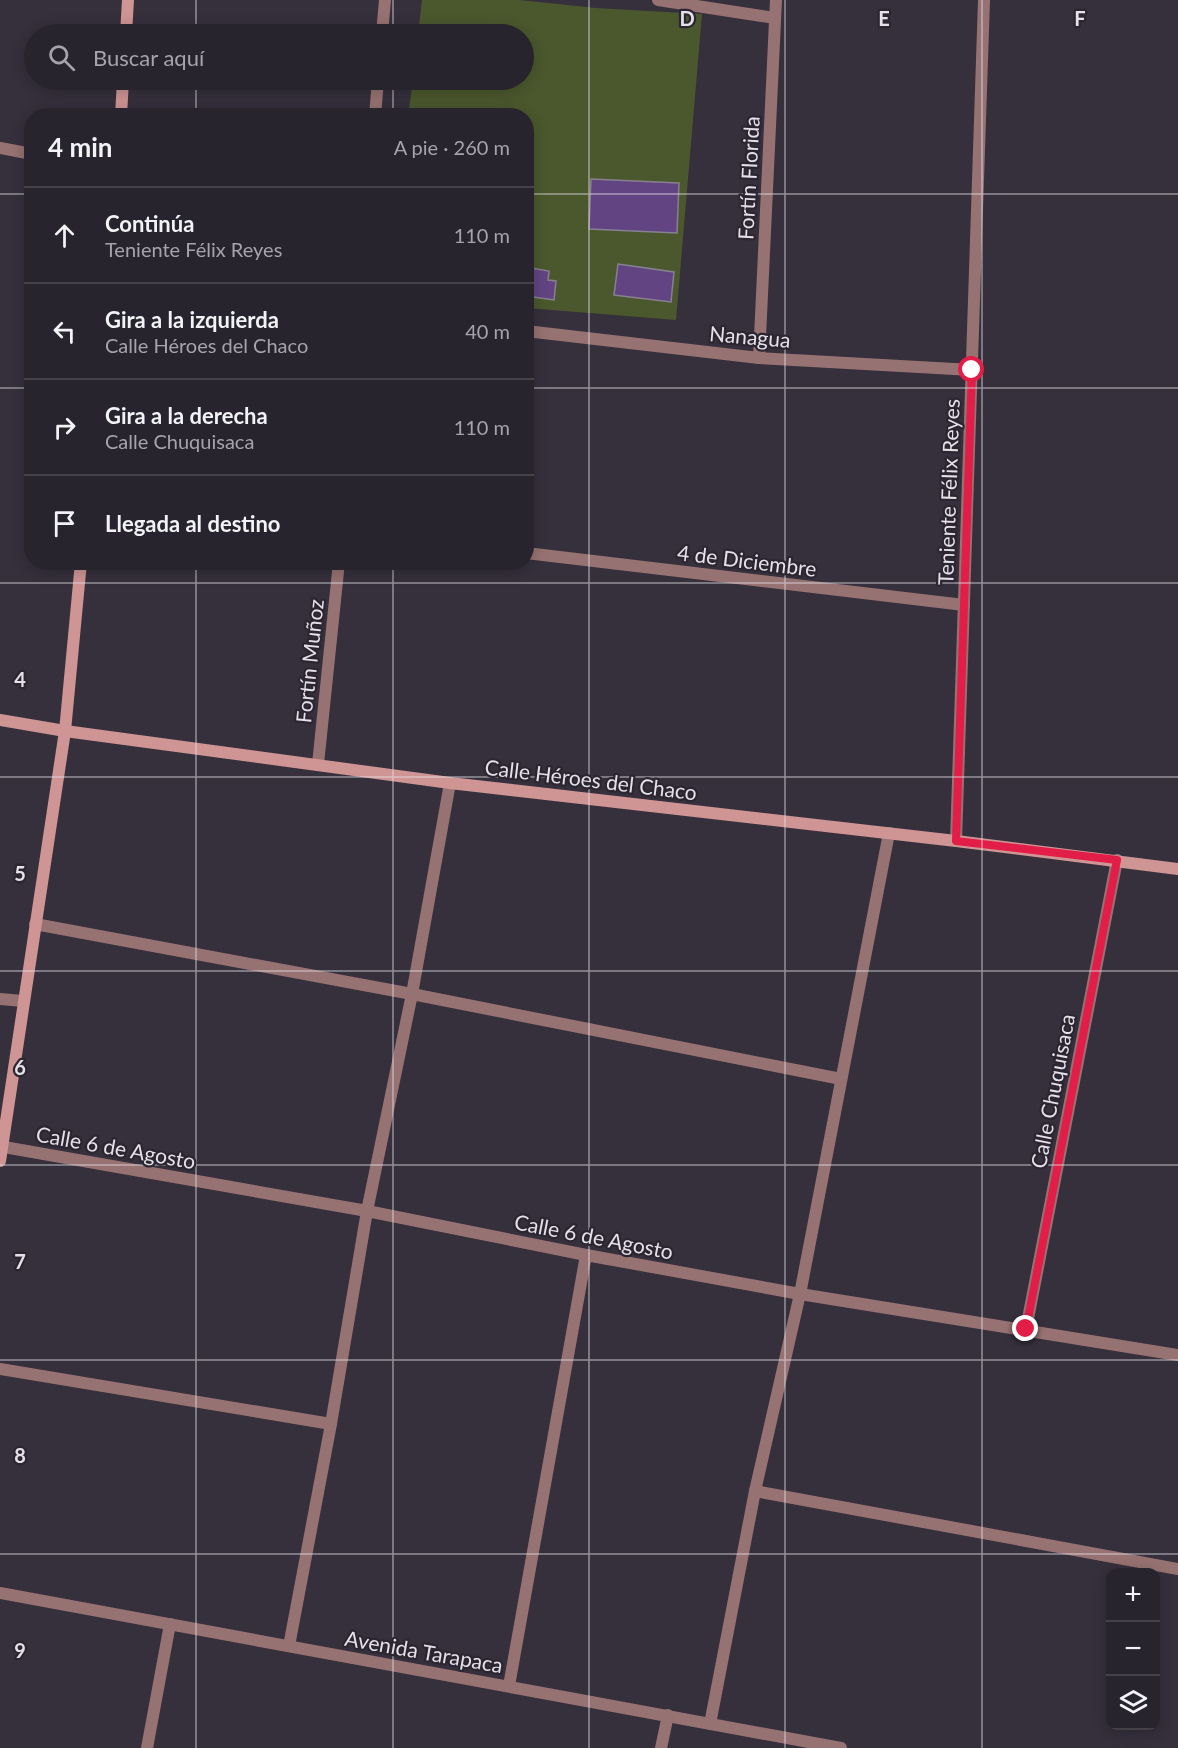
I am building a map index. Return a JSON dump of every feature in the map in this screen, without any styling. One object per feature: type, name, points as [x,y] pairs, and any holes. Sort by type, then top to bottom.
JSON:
[{"type":"street","points":[[127,24],[128,0]]},
{"type":"street","points":[[383,24],[385,0]]},
{"type":"street","points":[[658,0],[775,18]]},
{"type":"street","name":"Fortín Florida","points":[[759,358],[776,0]]},
{"type":"street","name":"Teniente Félix Reyes","points":[[956,841],[984,0]]},
{"type":"street","points":[[122,108],[123,90]]},
{"type":"street","points":[[376,108],[377,90]]},
{"type":"street","points":[[0,148],[24,152]]},
{"type":"street","name":"Nanagua","points":[[534,333],[759,358],[972,370]]},
{"type":"street","name":"4 de Diciembre","points":[[534,554],[963,604]]},
{"type":"street","points":[[0,1161],[4,1147],[22,1001],[65,731],[80,570]]},
{"type":"street","name":"Fortín Muñoz","points":[[318,764],[338,570]]},
{"type":"street","name":"Calle Héroes del Chaco","points":[[0,720],[65,731],[450,783],[889,833],[1178,869]]},
{"type":"street","points":[[289,1646],[331,1425],[367,1211],[412,994],[450,783]]},
{"type":"street","points":[[710,1724],[755,1491],[800,1294],[889,833]]},
{"type":"street","name":"Calle Chuquisaca","points":[[1026,1329],[1117,860]]},
{"type":"street","points":[[35,924],[412,994],[841,1079]]},
{"type":"street","points":[[0,999],[22,1001]]},
{"type":"street","name":"Calle 6 de Agosto","points":[[4,1147],[367,1211],[586,1255],[800,1294],[1178,1355]]},
{"type":"street","points":[[509,1686],[586,1255]]},
{"type":"street","points":[[0,1369],[331,1425]]},
{"type":"street","points":[[755,1491],[1178,1569]]},
{"type":"street","name":"Avenida Tarapaca","points":[[0,1593],[841,1748]]},
{"type":"street","points":[[147,1748],[170,1624]]},
{"type":"street","points":[[661,1748],[668,1715]]},
{"type":"green space","points":[[422,0],[519,0],[596,8],[702,14],[676,320],[534,309],[534,108],[409,108],[412,90],[534,90],[534,24],[419,24]]},
{"type":"building","points":[[591,179],[679,183],[677,233],[589,229]]},
{"type":"building","points":[[618,264],[674,272],[671,302],[614,295]]},
{"type":"building","points":[[534,268],[549,271],[548,280],[556,281],[554,300],[534,297]]},
{"type":"route","points":[[972,370],[956,841],[1117,860],[1026,1329]]}]
